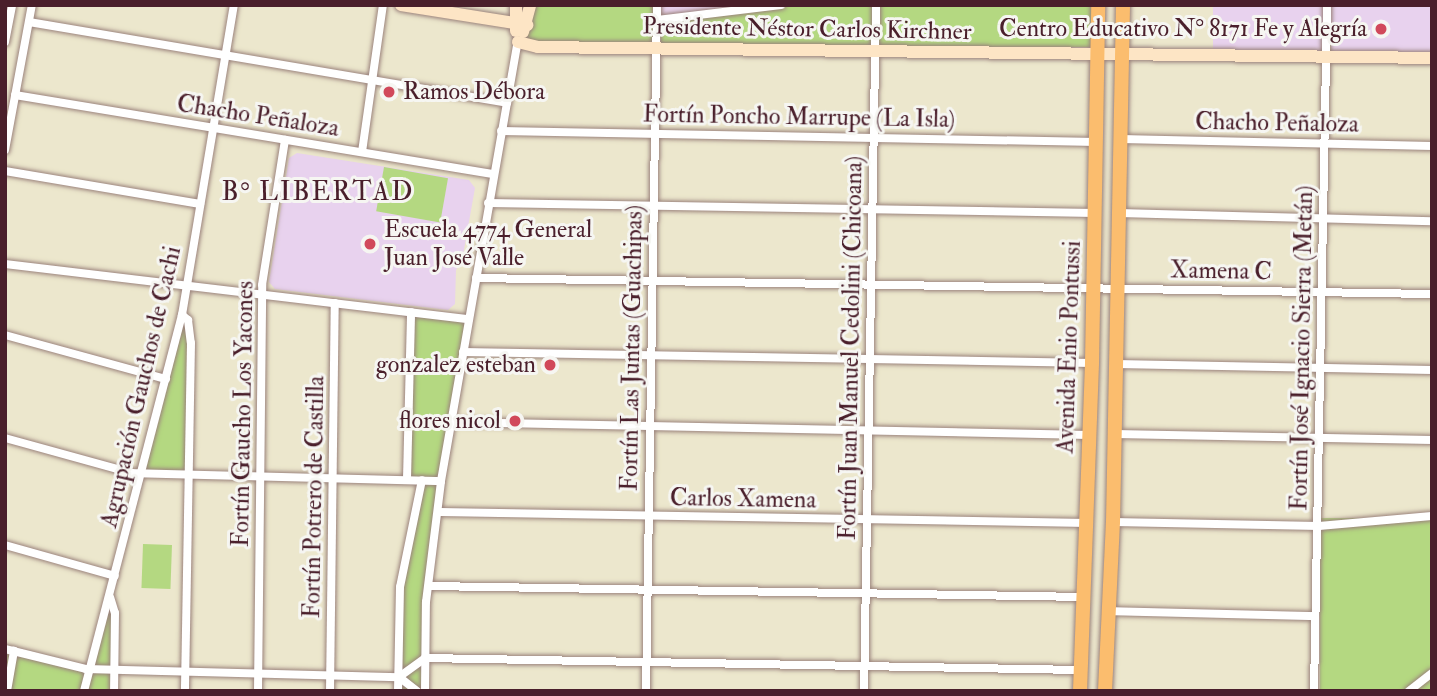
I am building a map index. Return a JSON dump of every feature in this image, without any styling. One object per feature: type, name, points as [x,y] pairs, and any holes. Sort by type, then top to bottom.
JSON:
[{"type":"main road","name":"Avenida Enio Pontussi","points":[[1080,691],[1088,523],[1098,5]]},
{"type":"main road","name":"Avenida Enio Pontussi","points":[[1105,691],[1113,522],[1123,5]]},
{"type":"street","points":[[5,42],[12,5]]},
{"type":"street","points":[[5,150],[9,110],[15,94],[32,5]]},
{"type":"street","name":"Agrupación Gauchos de Cachi","points":[[84,691],[86,669],[110,597],[182,315],[234,5]]},
{"type":"street","points":[[362,152],[383,5]]},
{"type":"street","points":[[401,5],[521,24]]},
{"type":"street","points":[[516,5],[521,24]]},
{"type":"street","points":[[425,691],[429,586],[440,512],[441,481],[521,24],[530,5]]},
{"type":"street","name":"Fortín Las Juntas (Guachipas)","points":[[646,691],[657,5]]},
{"type":"street","points":[[657,20],[781,5]]},
{"type":"street","name":"Fortín Juan Manuel Cedolini (Chicoana)","points":[[864,691],[876,5]]},
{"type":"street","name":"Fortín José Ignacio Sierra (Metán)","points":[[1314,691],[1327,5]]},
{"type":"street","points":[[29,22],[507,103]]},
{"type":"street","name":"Presidente Néstor Carlos Kirchner","points":[[518,42],[538,47],[1432,58]]},
{"type":"street","name":"Chacho Peñaloza","points":[[15,94],[494,174]]},
{"type":"street","name":"Fortín Poncho Marrupe (La Isla)","points":[[501,131],[1097,142]]},
{"type":"street","name":"Fortín Gaucho Los Yacones","points":[[258,691],[263,295],[285,139]]},
{"type":"street","name":"Chacho Peñaloza","points":[[1121,139],[1432,146]]},
{"type":"street","points":[[5,171],[200,204]]},
{"type":"street","points":[[488,203],[1095,214]]},
{"type":"street","points":[[1119,213],[1432,221]]},
{"type":"street","points":[[5,264],[187,288],[469,319]]},
{"type":"street","name":"Xamena C","points":[[476,278],[1432,294]]},
{"type":"street","name":"Fortín Potrero de Castilla","points":[[330,691],[335,303]]},
{"type":"street","points":[[407,479],[411,312]]},
{"type":"street","points":[[182,315],[188,320],[191,343],[186,691]]},
{"type":"street","points":[[5,335],[166,379]]},
{"type":"street","points":[[463,352],[1092,363]]},
{"type":"street","points":[[1116,364],[1432,370]]},
{"type":"street","points":[[452,422],[1090,435]]},
{"type":"street","points":[[1115,433],[1432,440]]},
{"type":"street","points":[[5,438],[143,474],[441,481]]},
{"type":"street","points":[[398,691],[400,587],[422,480]]},
{"type":"street","name":"Carlos Xamena","points":[[440,512],[1088,523]]},
{"type":"street","points":[[1113,522],[1319,526],[1432,516]]},
{"type":"street","points":[[5,545],[115,576]]},
{"type":"street","points":[[429,586],[1085,597]]},
{"type":"street","points":[[110,597],[115,613],[114,691]]},
{"type":"street","points":[[1108,611],[1315,616]]},
{"type":"street","points":[[7,691],[10,650],[86,669],[398,677],[417,691]]},
{"type":"street","points":[[398,677],[425,658],[1080,670]]},
{"type":"street","points":[[1409,691],[1432,673]]},
{"type":"shaded area","points":[[657,5],[781,5],[657,20]]},
{"type":"shaded area","points":[[1213,5],[1324,5],[1324,53],[1213,53]]},
{"type":"shaded area","name":"Centro Educativo N° 8171 Fe y Alegría","points":[[1331,5],[1432,5],[1432,54],[1331,54]]},
{"type":"shaded area","name":"Escuela 4774 General Juan José Valle","points":[[297,153],[469,180],[475,188],[462,261],[456,270],[455,304],[448,310],[275,289],[269,282],[289,158]]},
{"type":"green space","points":[[528,5],[658,5],[657,47],[538,47],[524,40]]},
{"type":"green space","points":[[800,5],[873,5],[872,48],[661,45],[661,22]]},
{"type":"green space","points":[[879,5],[1095,5],[1095,47],[879,47]]},
{"type":"green space","points":[[384,167],[448,178],[440,223],[376,211]]},
{"type":"green space","points":[[411,312],[469,319],[426,602],[425,691],[399,691],[400,595],[422,480],[407,479]]},
{"type":"green space","points":[[182,315],[190,328],[191,474],[143,474]]},
{"type":"green space","points":[[1320,518],[1432,518],[1432,691],[1320,691]]},
{"type":"green space","points":[[143,544],[172,545],[170,589],[141,588]]},
{"type":"green space","points":[[109,596],[115,613],[114,691],[7,691],[5,649],[86,669]]},
{"type":"place","name":"Centro Educativo N° 8171 Fe y Alegría","points":[[1381,29]]},
{"type":"place","name":"Ramos Débora","points":[[389,92]]},
{"type":"place","name":"Escuela 4774 General Juan José Valle","points":[[370,244]]},
{"type":"place","name":"gonzalez esteban","points":[[550,365]]},
{"type":"place","name":"flores nicol","points":[[515,421]]},
{"type":"district","name":"B° LIBERTAD","points":[[318,193]]}]
